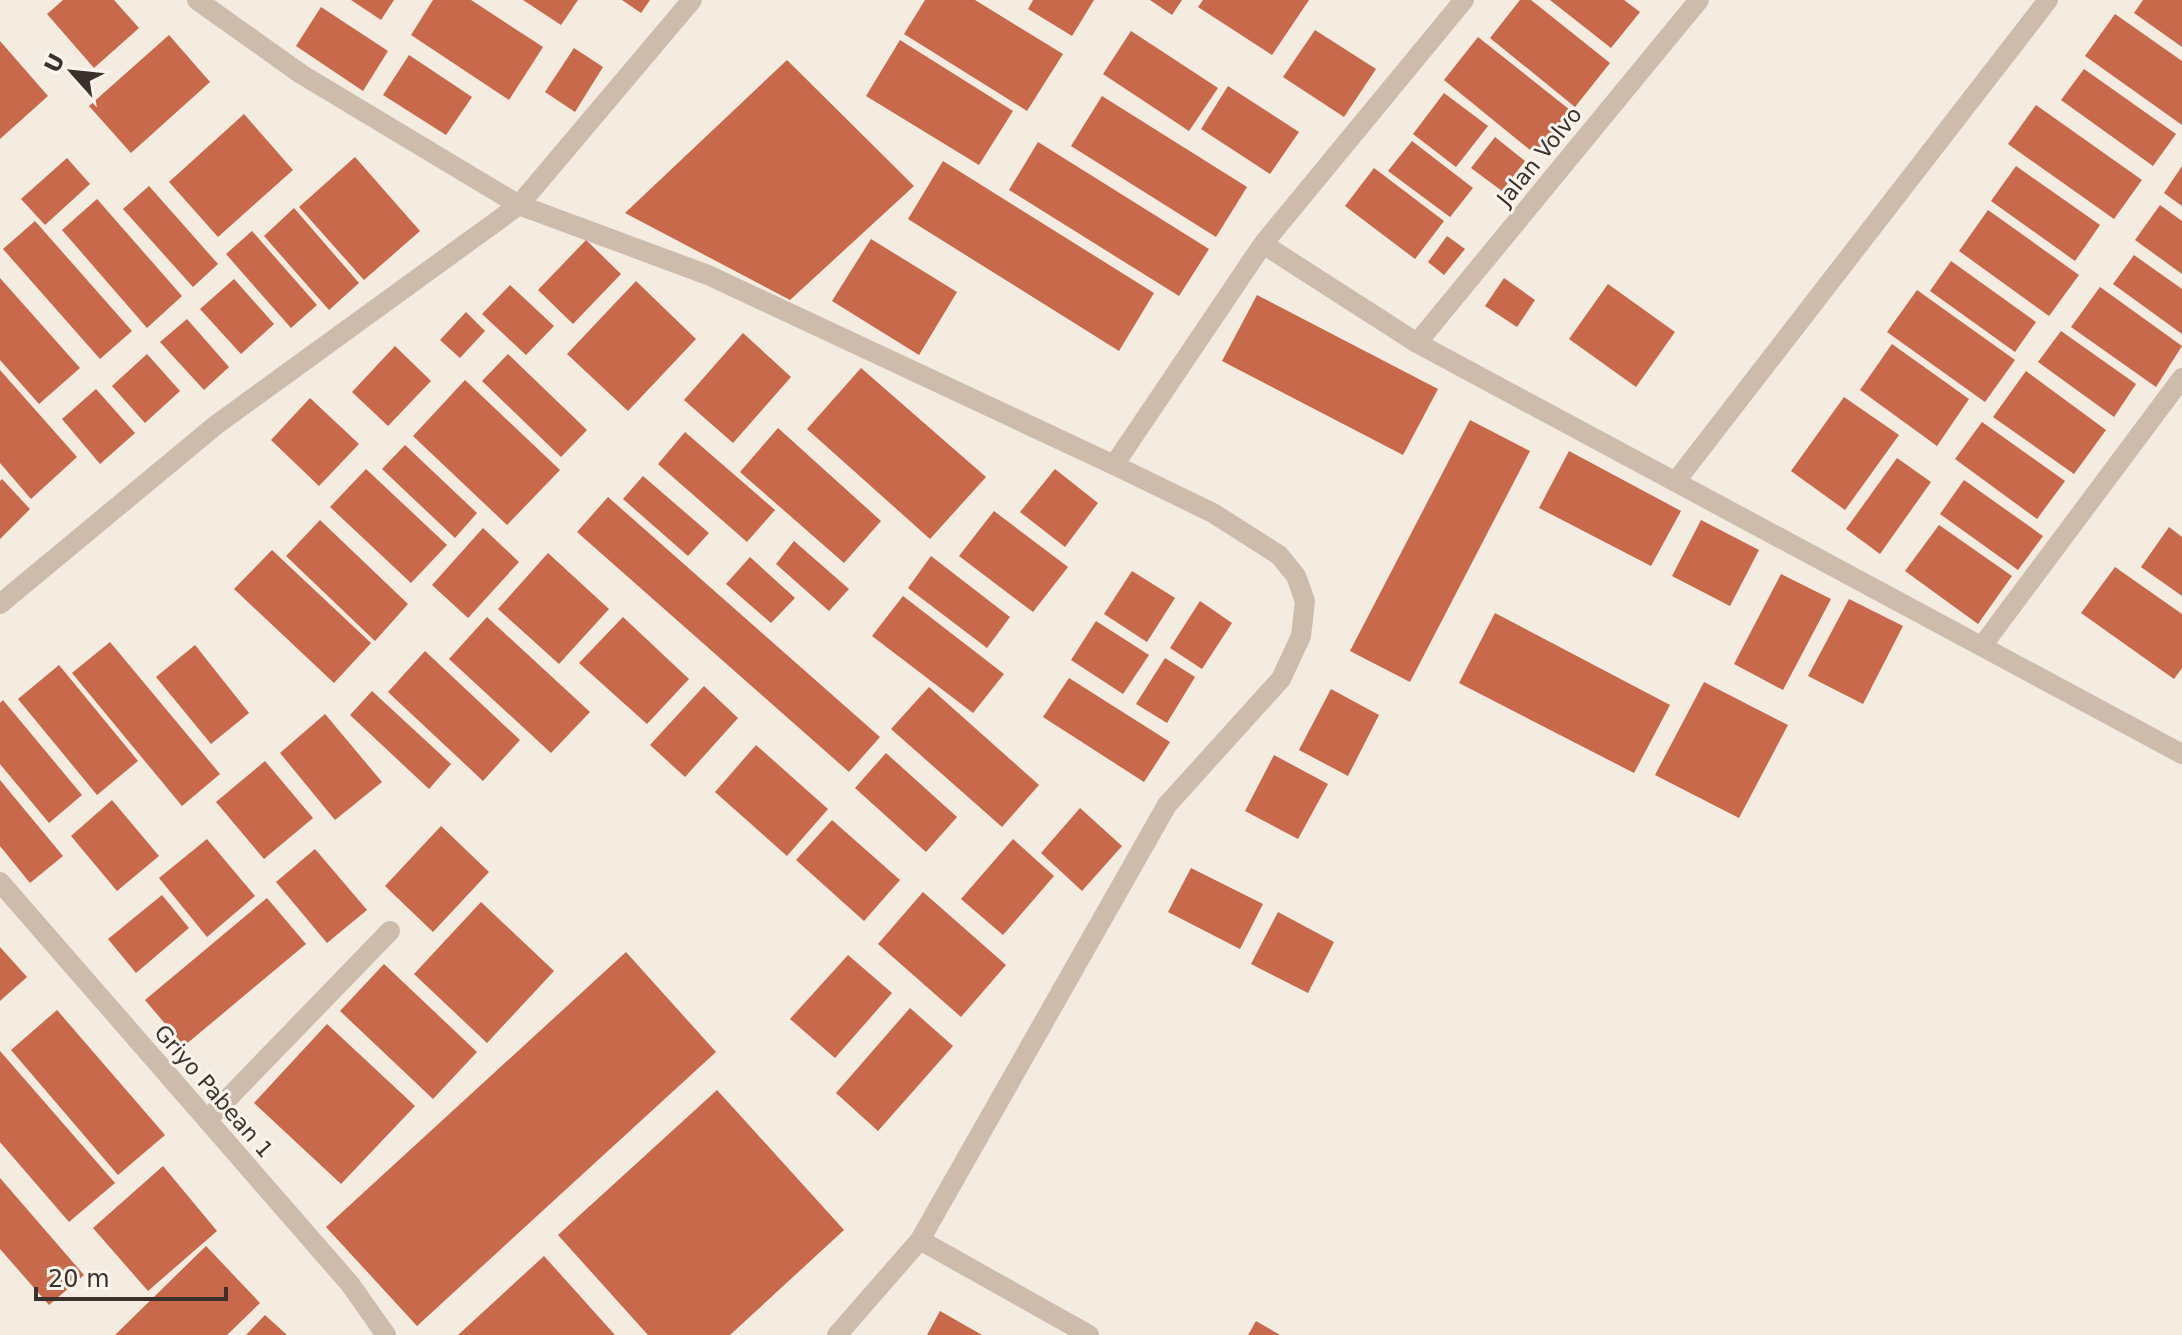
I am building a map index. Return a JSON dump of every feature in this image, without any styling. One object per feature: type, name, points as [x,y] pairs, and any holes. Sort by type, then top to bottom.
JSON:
[{"type":"street","points":[[197,0],[301,74],[519,205],[708,275],[1114,465],[1213,513],[1279,555],[1296,576],[1305,601],[1301,636],[1281,679],[1167,805],[920,1240],[837,1335]]},
{"type":"street","points":[[0,604],[216,425],[519,205],[692,0]]},
{"type":"street","points":[[1114,465],[1263,244],[1464,0]]},
{"type":"street","name":"Jalan Volvo","points":[[1417,343],[1699,0]]},
{"type":"street","points":[[1676,481],[2048,0]]},
{"type":"street","points":[[1263,244],[1417,343],[2182,754]]},
{"type":"street","points":[[1982,646],[2182,378]]},
{"type":"street","name":"Griyo Pabean 1","points":[[0,882],[350,1284],[386,1335]]},
{"type":"street","points":[[207,1120],[390,931]]},
{"type":"street","points":[[920,1240],[1089,1335]]},
{"type":"building","points":[[63,0],[114,0],[139,28],[94,68],[47,14]]},
{"type":"building","points":[[351,0],[394,0],[381,20]]},
{"type":"building","points":[[433,0],[471,0],[543,47],[509,100],[411,35]]},
{"type":"building","points":[[523,0],[578,0],[561,25]]},
{"type":"building","points":[[622,0],[650,0],[641,13]]},
{"type":"building","points":[[925,0],[975,0],[1063,54],[1027,111],[904,34]]},
{"type":"building","points":[[1033,0],[1094,0],[1072,36],[1028,9]]},
{"type":"building","points":[[1150,0],[1182,0],[1172,15]]},
{"type":"building","points":[[1203,0],[1309,0],[1272,55],[1198,7]]},
{"type":"building","points":[[1520,0],[1531,0],[1610,63],[1575,107],[1490,38]]},
{"type":"building","points":[[1550,0],[1624,0],[1640,12],[1611,48]]},
{"type":"building","points":[[2143,0],[2182,0],[2182,47],[2134,13]]},
{"type":"building","points":[[321,7],[388,51],[363,91],[296,46]]},
{"type":"building","points":[[2115,14],[2182,61],[2182,125],[2085,56]]},
{"type":"building","points":[[1315,30],[1376,69],[1344,117],[1283,77]]},
{"type":"building","points":[[1131,31],[1218,88],[1189,131],[1103,74]]},
{"type":"building","points":[[169,35],[210,82],[131,153],[89,106]]},
{"type":"building","points":[[1478,37],[1570,110],[1535,154],[1444,80]]},
{"type":"building","points":[[900,40],[1013,111],[979,165],[866,96]]},
{"type":"building","points":[[0,41],[48,96],[0,139]]},
{"type":"building","points":[[574,48],[603,67],[575,112],[545,92]]},
{"type":"building","points":[[409,55],[472,97],[446,135],[383,95]]},
{"type":"building","points":[[787,60],[914,186],[790,300],[625,213]]},
{"type":"building","points":[[2084,69],[2176,134],[2153,166],[2061,100]]},
{"type":"building","points":[[1228,86],[1299,132],[1270,174],[1201,129]]},
{"type":"building","points":[[1444,93],[1488,126],[1456,167],[1413,134]]},
{"type":"building","points":[[1102,96],[1247,187],[1216,237],[1071,146]]},
{"type":"building","points":[[2036,105],[2142,180],[2114,219],[2008,144]]},
{"type":"building","points":[[244,114],[293,170],[218,237],[169,182]]},
{"type":"building","points":[[1495,137],[1525,161],[1502,191],[1471,168]]},
{"type":"building","points":[[1412,141],[1473,188],[1450,217],[1388,171]]},
{"type":"building","points":[[1038,142],[1209,249],[1179,296],[1009,190]]},
{"type":"building","points":[[355,157],[420,231],[364,280],[299,207]]},
{"type":"building","points":[[67,158],[90,184],[45,225],[21,199]]},
{"type":"building","points":[[943,161],[1154,293],[1119,351],[908,219]]},
{"type":"building","points":[[2016,166],[2100,225],[2075,261],[1991,201]]},
{"type":"building","points":[[2182,166],[2182,206],[2164,193]]},
{"type":"building","points":[[1374,168],[1444,221],[1415,259],[1345,206]]},
{"type":"building","points":[[149,186],[218,264],[193,287],[123,209]]},
{"type":"building","points":[[97,199],[182,296],[147,328],[62,230]]},
{"type":"building","points":[[2160,205],[2182,221],[2182,274],[2135,240]]},
{"type":"building","points":[[294,208],[359,283],[329,310],[264,236]]},
{"type":"building","points":[[1988,210],[2079,275],[2049,316],[1959,251]]},
{"type":"building","points":[[35,221],[132,331],[100,359],[3,249]]},
{"type":"building","points":[[252,231],[317,305],[291,328],[226,254]]},
{"type":"building","points":[[1447,236],[1465,249],[1444,275],[1428,262]]},
{"type":"building","points":[[871,239],[957,292],[919,355],[832,301]]},
{"type":"building","points":[[586,240],[621,274],[573,324],[538,290]]},
{"type":"building","points":[[2134,255],[2182,289],[2182,334],[2113,284]]},
{"type":"building","points":[[1951,261],[2036,322],[2015,352],[1930,291]]},
{"type":"building","points":[[0,278],[80,368],[39,404],[0,360]]},
{"type":"building","points":[[1504,278],[1535,300],[1517,327],[1485,306]]},
{"type":"building","points":[[234,279],[274,324],[241,354],[200,309]]},
{"type":"building","points":[[636,281],[696,339],[628,411],[567,354]]},
{"type":"building","points":[[1608,284],[1675,332],[1636,387],[1569,339]]},
{"type":"building","points":[[510,285],[554,326],[526,355],[482,314]]},
{"type":"building","points":[[2100,287],[2182,346],[2156,387],[2071,327]]},
{"type":"building","points":[[1917,290],[2015,360],[1985,402],[1887,332]]},
{"type":"building","points":[[1257,295],[1438,389],[1403,455],[1222,361]]},
{"type":"building","points":[[466,312],[485,331],[460,358],[440,340]]},
{"type":"building","points":[[187,319],[229,367],[204,390],[160,342]]},
{"type":"building","points":[[2061,331],[2136,384],[2114,417],[2038,362]]},
{"type":"building","points":[[743,333],[791,377],[733,443],[684,400]]},
{"type":"building","points":[[1892,344],[1969,399],[1937,446],[1860,390]]},
{"type":"building","points":[[395,346],[431,381],[388,426],[352,392]]},
{"type":"building","points":[[147,354],[180,391],[145,423],[112,386]]},
{"type":"building","points":[[508,354],[587,430],[561,457],[482,381]]},
{"type":"building","points":[[861,368],[986,477],[930,539],[807,429]]},
{"type":"building","points":[[0,370],[77,457],[31,499],[0,463]]},
{"type":"building","points":[[2026,371],[2106,430],[2074,474],[1993,417]]},
{"type":"building","points":[[465,380],[560,470],[507,525],[413,436]]},
{"type":"building","points":[[96,389],[135,433],[100,464],[62,419]]},
{"type":"building","points":[[1844,397],[1899,435],[1845,510],[1791,471]]},
{"type":"building","points":[[310,398],[359,444],[319,486],[271,440]]},
{"type":"building","points":[[1470,420],[1530,451],[1410,682],[1350,651]]},
{"type":"building","points":[[1982,422],[2065,481],[2037,519],[1955,459]]},
{"type":"building","points":[[778,428],[881,521],[844,563],[740,472]]},
{"type":"building","points":[[685,432],[775,510],[747,542],[658,464]]},
{"type":"building","points":[[405,445],[477,513],[455,538],[382,469]]},
{"type":"building","points":[[1569,451],[1681,511],[1651,566],[1539,508]]},
{"type":"building","points":[[1897,458],[1931,482],[1880,554],[1846,529]]},
{"type":"building","points":[[366,469],[447,545],[411,583],[330,507]]},
{"type":"building","points":[[1055,469],[1098,503],[1065,547],[1020,512]]},
{"type":"building","points":[[643,476],[709,533],[688,556],[623,499]]},
{"type":"building","points":[[2,479],[30,509],[0,539],[0,481]]},
{"type":"building","points":[[1964,480],[2043,536],[2018,570],[1940,514]]},
{"type":"building","points":[[608,497],[880,737],[849,772],[577,532]]},
{"type":"building","points":[[994,511],[1068,567],[1033,612],[959,556]]},
{"type":"building","points":[[320,520],[408,604],[375,641],[286,556]]},
{"type":"building","points":[[1701,520],[1759,550],[1730,606],[1672,576]]},
{"type":"building","points":[[1939,525],[2012,576],[1978,624],[1905,571]]},
{"type":"building","points":[[2169,527],[2182,537],[2182,596],[2141,567]]},
{"type":"building","points":[[483,528],[519,562],[468,618],[432,585]]},
{"type":"building","points":[[794,541],[849,589],[829,611],[776,564]]},
{"type":"building","points":[[272,550],[371,643],[334,683],[234,589]]},
{"type":"building","points":[[548,553],[609,609],[559,664],[498,609]]},
{"type":"building","points":[[931,556],[1010,617],[987,648],[908,588]]},
{"type":"building","points":[[750,557],[795,598],[771,623],[726,584]]},
{"type":"building","points":[[2115,567],[2182,614],[2182,668],[2174,679],[2081,613]]},
{"type":"building","points":[[1132,571],[1175,598],[1147,642],[1104,614]]},
{"type":"building","points":[[1781,574],[1831,599],[1783,690],[1734,664]]},
{"type":"building","points":[[903,596],[1004,674],[973,713],[872,636]]},
{"type":"building","points":[[1849,599],[1903,626],[1863,704],[1808,676]]},
{"type":"building","points":[[1200,601],[1232,623],[1202,669],[1170,648]]},
{"type":"building","points":[[1495,613],[1670,705],[1634,773],[1459,683]]},
{"type":"building","points":[[487,617],[590,712],[551,753],[449,659]]},
{"type":"building","points":[[623,617],[689,679],[647,724],[579,663]]},
{"type":"building","points":[[1096,621],[1149,655],[1123,694],[1071,660]]},
{"type":"building","points":[[110,642],[220,774],[182,806],[72,673]]},
{"type":"building","points":[[195,645],[249,713],[211,744],[156,677]]},
{"type":"building","points":[[425,651],[520,740],[483,781],[388,692]]},
{"type":"building","points":[[1165,658],[1195,677],[1167,723],[1136,704]]},
{"type":"building","points":[[59,665],[138,761],[97,795],[18,699]]},
{"type":"building","points":[[1069,678],[1170,742],[1144,782],[1043,717]]},
{"type":"building","points":[[1704,682],[1788,725],[1739,818],[1655,775]]},
{"type":"building","points":[[704,686],[738,718],[685,777],[650,745]]},
{"type":"building","points":[[929,687],[1039,785],[1002,827],[891,729]]},
{"type":"building","points":[[1331,689],[1379,715],[1348,776],[1299,750]]},
{"type":"building","points":[[372,691],[451,764],[429,789],[350,715]]},
{"type":"building","points":[[3,700],[82,795],[49,823],[0,764],[0,703]]},
{"type":"building","points":[[325,714],[382,782],[335,820],[280,753]]},
{"type":"building","points":[[756,745],[828,809],[787,856],[715,792]]},
{"type":"building","points":[[886,753],[957,817],[926,852],[855,788]]},
{"type":"building","points":[[1274,755],[1328,784],[1298,839],[1245,811]]},
{"type":"building","points":[[265,761],[313,818],[264,859],[216,802]]},
{"type":"building","points":[[0,780],[63,856],[30,883],[0,846]]},
{"type":"building","points":[[112,800],[159,856],[117,891],[71,836]]},
{"type":"building","points":[[1080,808],[1122,846],[1082,891],[1041,853]]},
{"type":"building","points":[[832,820],[900,880],[864,921],[796,860]]},
{"type":"building","points":[[441,826],[489,872],[433,932],[385,886]]},
{"type":"building","points":[[207,839],[255,896],[207,937],[159,878]]},
{"type":"building","points":[[1013,839],[1054,876],[1003,935],[961,899]]},
{"type":"building","points":[[315,849],[367,910],[327,943],[276,882]]},
{"type":"building","points":[[1191,868],[1263,904],[1240,949],[1168,912]]},
{"type":"building","points":[[923,892],[1006,965],[961,1017],[878,944]]},
{"type":"building","points":[[162,895],[189,928],[136,973],[108,939]]},
{"type":"building","points":[[267,898],[306,944],[184,1046],[145,1000]]},
{"type":"building","points":[[481,902],[554,971],[487,1043],[414,974]]},
{"type":"building","points":[[1278,912],[1334,942],[1308,993],[1251,964]]},
{"type":"building","points":[[0,947],[27,977],[0,1001]]},
{"type":"building","points":[[626,952],[716,1052],[417,1326],[326,1227]]},
{"type":"building","points":[[848,955],[892,993],[835,1058],[790,1019]]},
{"type":"building","points":[[384,964],[477,1052],[433,1099],[340,1011]]},
{"type":"building","points":[[910,1008],[953,1046],[878,1131],[836,1093]]},
{"type":"building","points":[[57,1010],[165,1135],[118,1175],[11,1050]]},
{"type":"building","points":[[327,1024],[415,1106],[341,1184],[254,1103]]},
{"type":"building","points":[[0,1051],[115,1183],[69,1222],[0,1142]]},
{"type":"building","points":[[717,1090],[844,1230],[730,1335],[648,1335],[558,1235]]},
{"type":"building","points":[[163,1166],[217,1231],[148,1291],[93,1228]]},
{"type":"building","points":[[0,1178],[84,1275],[49,1305],[0,1249]]},
{"type":"building","points":[[206,1246],[260,1303],[227,1335],[115,1335]]},
{"type":"building","points":[[544,1256],[615,1335],[458,1335]]},
{"type":"building","points":[[940,1311],[982,1335],[927,1335]]},
{"type":"building","points":[[265,1315],[287,1335],[246,1335]]},
{"type":"building","points":[[1256,1321],[1280,1335],[1248,1335]]}]
